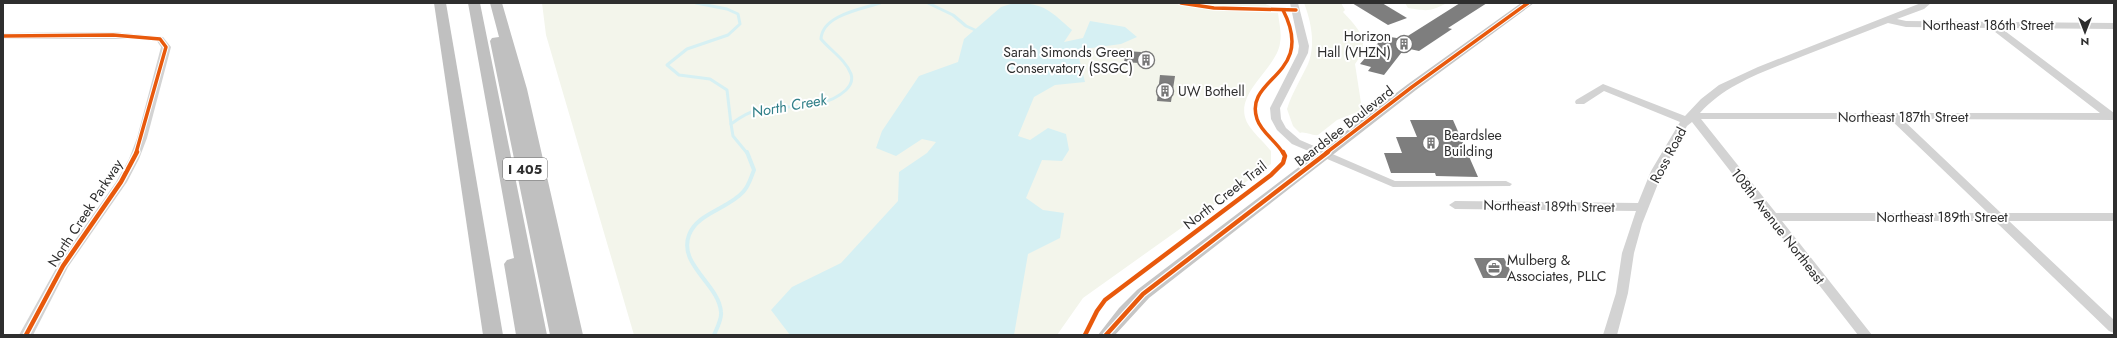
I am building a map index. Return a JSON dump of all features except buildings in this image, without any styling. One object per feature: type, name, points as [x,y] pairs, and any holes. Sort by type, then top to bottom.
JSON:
[{"type":"highway","points":[[440,3],[493,335]]},
{"type":"highway","name":"I 405","points":[[465,3],[526,335]]},
{"type":"highway","name":"I 405","points":[[474,3],[537,335]]},
{"type":"highway","name":"I 405","points":[[489,3],[560,335]]},
{"type":"highway","points":[[498,10],[507,3]]},
{"type":"highway","name":"I 405","points":[[498,10],[520,88],[555,257],[573,335]]},
{"type":"highway","points":[[555,257],[584,335]]},
{"type":"main road","name":"Beardslee Boulevard","points":[[1106,335],[1125,312],[1143,294],[1407,92],[1528,3]]},
{"type":"street","points":[[1294,3],[1304,46],[1303,54],[1275,108],[1276,119],[1282,130],[1296,142],[1325,156],[1393,184],[1506,184]]},
{"type":"street","name":"Ross Road","points":[[1610,335],[1622,292],[1628,253],[1657,171],[1683,125],[1705,101],[1723,87],[1761,69],[1921,8],[1927,3]]},
{"type":"street","name":"Northeast 186th Street","points":[[1887,20],[1906,24],[2114,26]]},
{"type":"street","points":[[1992,25],[2113,117]]},
{"type":"street","name":"North Creek Parkway","points":[[3,36],[113,35],[151,37],[160,39],[166,47],[142,138],[134,159],[121,182],[62,266],[26,335]]},
{"type":"street","name":"Northeast 187th Street","points":[[1580,102],[1603,87],[1690,118],[2113,117]]},
{"type":"street","points":[[1894,117],[2114,328]]},
{"type":"street","name":"108th Avenue Northeast","points":[[1690,118],[1865,335]]},
{"type":"street","name":"Northeast 189th Street","points":[[1455,204],[1643,208]]},
{"type":"street","name":"Northeast 189th Street","points":[[1771,217],[2114,217]]},
{"type":"shaded area","points":[[542,3],[1173,3],[1208,9],[1278,13],[1281,36],[1277,52],[1272,62],[1251,90],[1246,100],[1244,110],[1248,124],[1271,151],[1271,164],[1083,298],[1057,335],[634,335],[546,35]]},
{"type":"shaded area","points":[[1190,3],[1263,3],[1277,9],[1220,7]]},
{"type":"shaded area","points":[[1304,3],[1341,3],[1345,10],[1343,12],[1358,30],[1363,42],[1363,49],[1355,64],[1361,103],[1370,107],[1337,120],[1318,135],[1300,133],[1293,126],[1287,109],[1308,64],[1312,49],[1312,33],[1309,17]]},
{"type":"shaded area","points":[[1405,3],[1447,3],[1436,8],[1424,10],[1408,8]]},
{"type":"water","points":[[1014,3],[1033,5],[1046,9],[1052,13],[1072,30],[1064,42],[1083,38],[1090,21],[1125,27],[1137,37],[1121,44],[1077,50],[1085,82],[1055,85],[1034,97],[1018,136],[1030,140],[1048,128],[1066,134],[1069,150],[1062,161],[1042,160],[1026,198],[1043,210],[1064,213],[1060,238],[1028,254],[1014,335],[790,335],[771,310],[792,287],[841,263],[898,201],[899,172],[927,153],[936,142],[922,139],[896,156],[876,148],[882,131],[919,76],[958,62],[964,39],[1001,7]]},
{"type":"waterway","points":[[696,3],[727,9],[738,14],[740,24],[728,35],[687,49],[667,65],[679,75],[710,79],[727,90],[731,124]]},
{"type":"waterway","name":"North Creek","points":[[731,124],[740,117],[751,112],[769,108],[804,106],[826,102],[837,97],[846,90],[850,85],[852,76],[842,60],[821,39],[823,31],[828,24],[844,14],[880,3]]},
{"type":"waterway","points":[[928,3],[953,15],[966,26],[975,30]]},
{"type":"waterway","name":"North Creek","points":[[731,124],[733,136],[747,153]]},
{"type":"waterway","name":"North Creek","points":[[714,335],[721,318],[719,302],[714,292],[694,265],[689,256],[687,246],[689,235],[699,221],[737,198],[745,190],[754,170],[747,152]]},
{"type":"cycle path","points":[[1181,3],[1214,8],[1296,10]]},
{"type":"cycle path","points":[[1106,335],[1125,312],[1143,294],[1412,87],[1528,3]]},
{"type":"cycle path","name":"North Creek Trail","points":[[1085,335],[1097,311],[1105,300],[1271,175],[1283,163],[1285,156],[1279,146],[1260,124],[1257,119],[1255,109],[1257,99],[1269,82],[1284,66],[1290,57],[1293,48],[1291,29],[1283,10]]},
{"type":"cycle path","points":[[3,36],[136,36],[160,39],[166,47],[142,138],[134,159],[121,182],[63,266],[26,335]]},
{"type":"place","name":"Horizon Hall (VHZN)","points":[[1404,44]]},
{"type":"place","name":"Sarah Simonds Green Conservatory (SSGC)","points":[[1146,60]]},
{"type":"place","name":"UW Bothell","points":[[1165,91]]},
{"type":"place","name":"Beardslee Building","points":[[1431,143]]},
{"type":"place","name":"Mulberg & Associates, PLLC","points":[[1494,268]]}]
